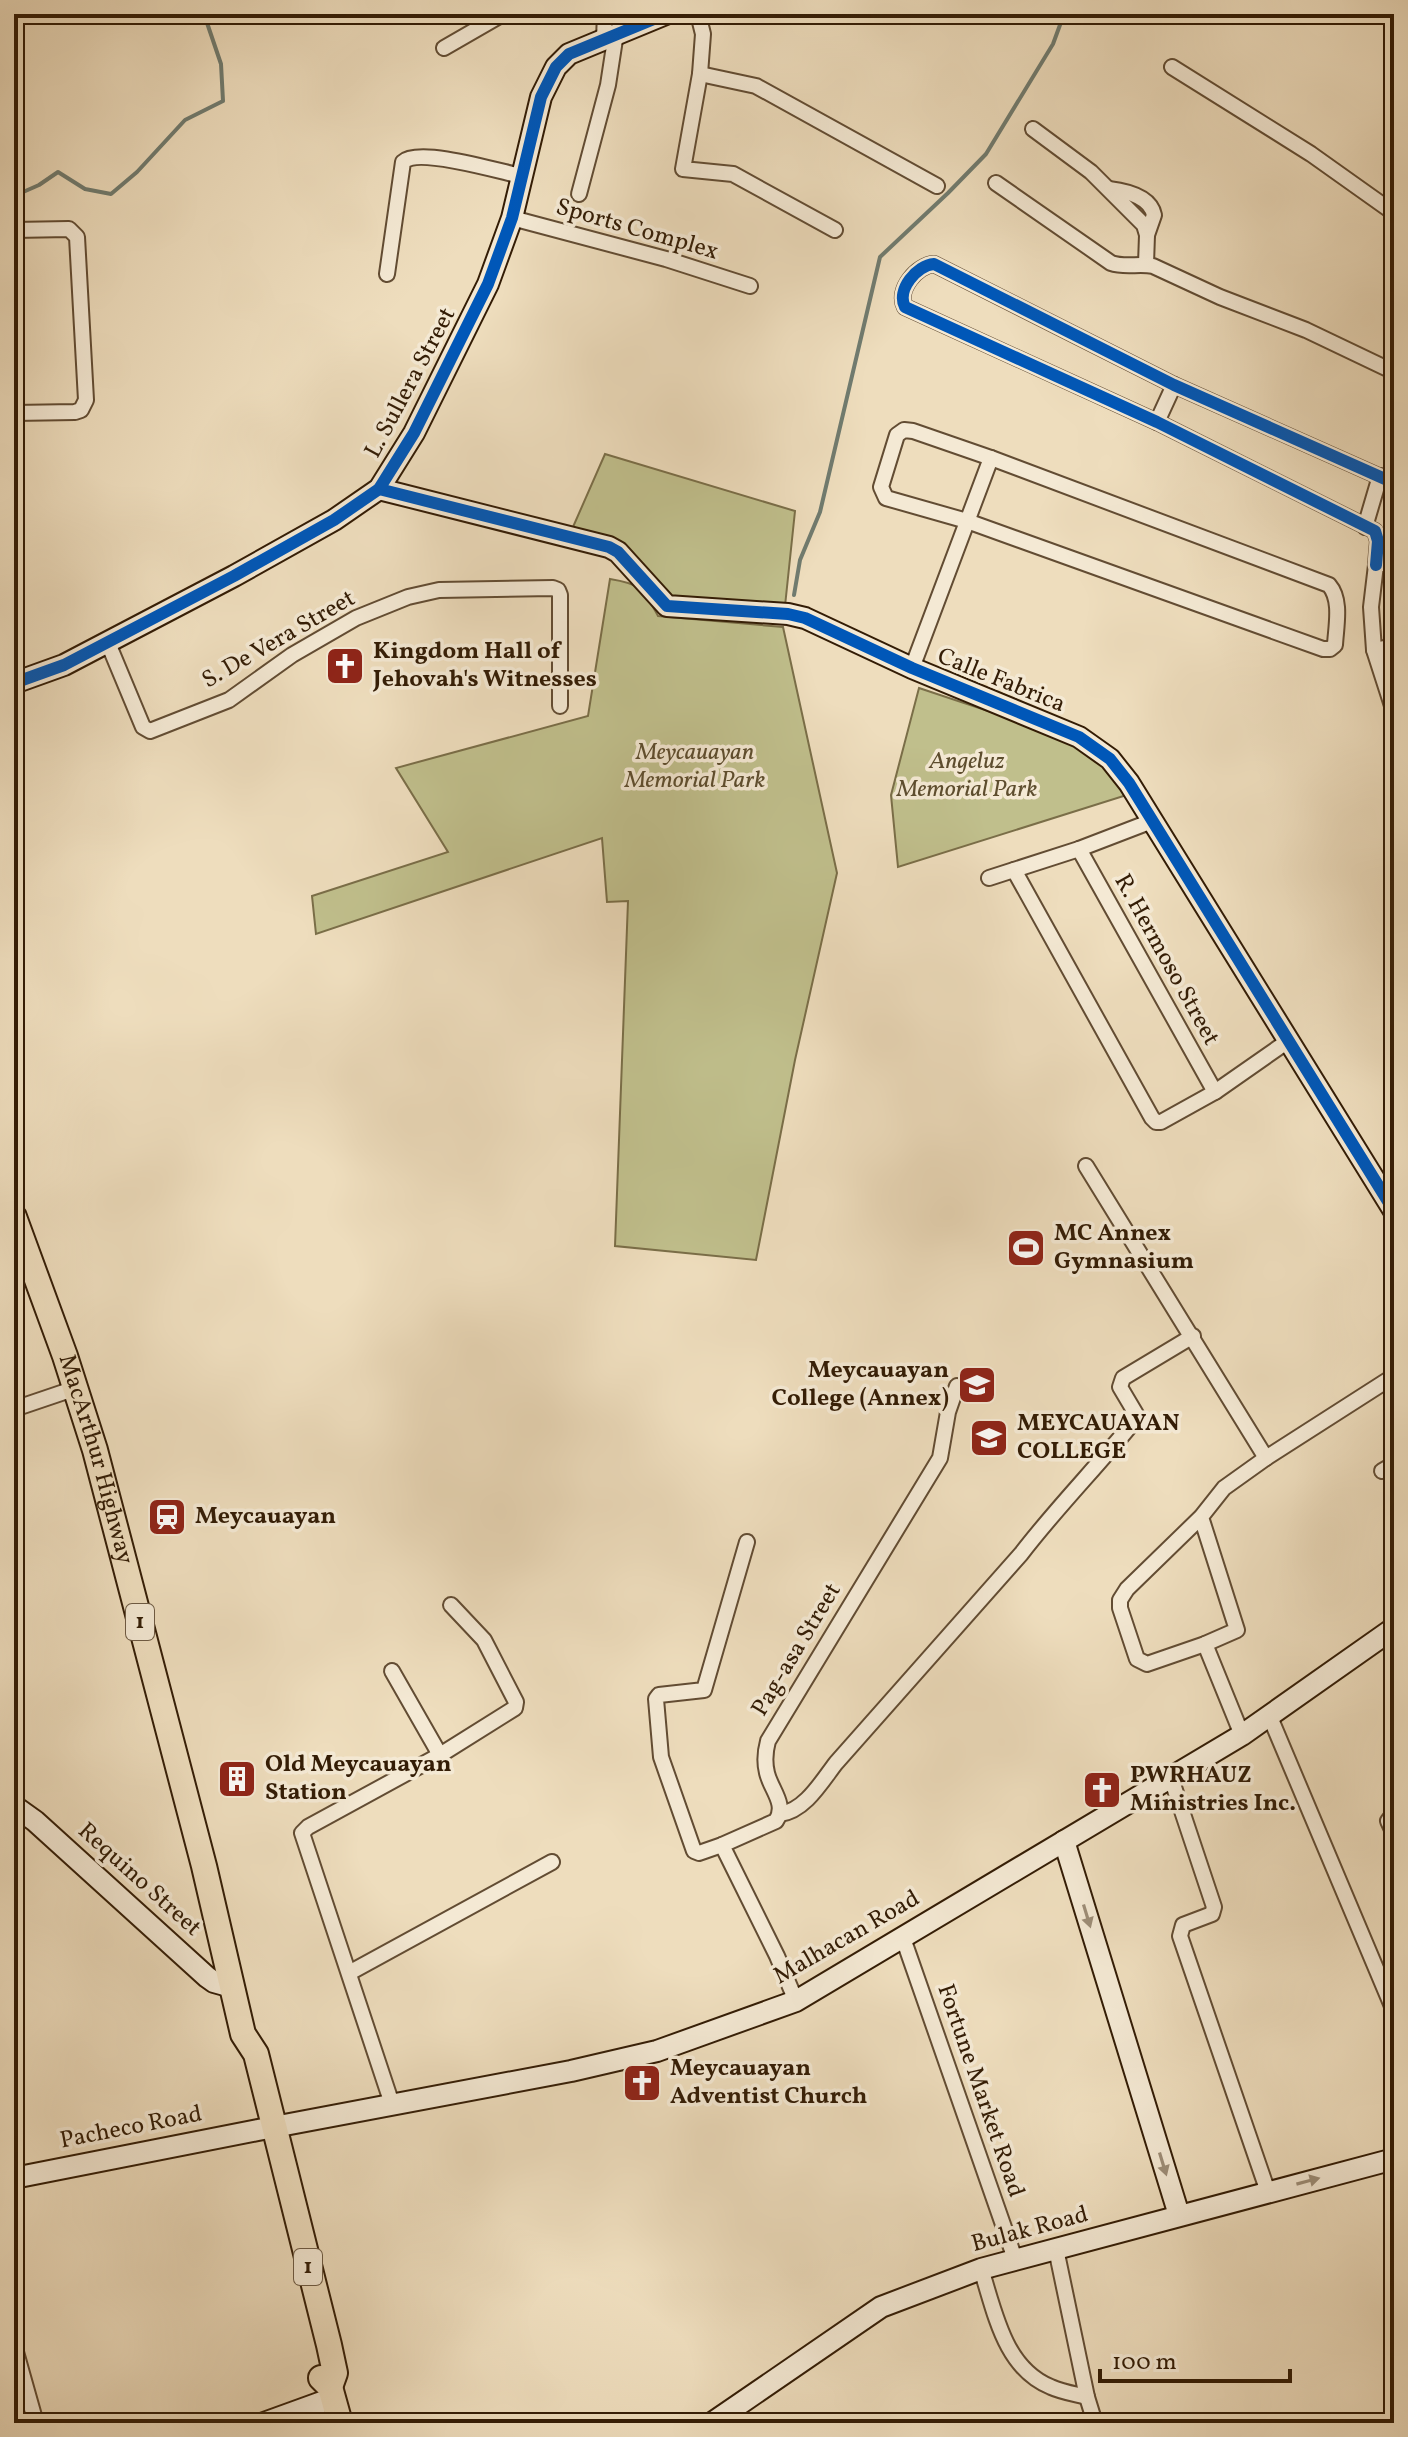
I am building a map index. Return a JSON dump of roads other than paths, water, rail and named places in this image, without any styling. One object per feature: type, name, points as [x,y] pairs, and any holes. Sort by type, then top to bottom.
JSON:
[{"type":"highway","name":"MacArthur Highway","points":[[14,1217],[76,1388],[121,1547],[204,1866],[243,2034],[256,2054],[266,2128],[319,2375],[332,2393],[340,2423]]},
{"type":"street","points":[[444,48],[503,14]]},
{"type":"street","points":[[579,194],[608,85],[610,36],[605,14]]},
{"type":"street","points":[[698,14],[703,34],[700,74],[683,169],[733,174],[835,230]]},
{"type":"street","name":"L. Sullera Street","points":[[14,683],[64,665],[108,643],[334,520],[379,489],[414,433],[488,284],[512,218],[541,97],[556,67],[569,54],[660,15]]},
{"type":"street","points":[[1172,67],[1311,154],[1394,213]]},
{"type":"street","points":[[700,74],[756,86],[937,186]]},
{"type":"street","points":[[1033,129],[1091,172],[1144,225],[1147,235],[1146,264]]},
{"type":"street","points":[[387,274],[403,162],[406,159],[414,156],[435,157],[521,176]]},
{"type":"street","points":[[996,183],[1111,263],[1146,264],[1306,330],[1394,372]]},
{"type":"street","name":"Sports Complex","points":[[512,218],[666,259],[750,286]]},
{"type":"street","points":[[14,230],[69,229],[77,237],[86,400],[81,410],[75,412],[14,413]]},
{"type":"street","points":[[1394,483],[1174,385],[934,264],[918,269],[903,292],[901,300],[905,307],[1157,422],[1375,531],[1378,541],[1371,607],[1374,650],[1394,712]]},
{"type":"street","points":[[1157,422],[1174,385]]},
{"type":"street","points":[[904,430],[991,458],[1329,585],[1337,601],[1335,645],[1323,649],[967,521],[886,498],[883,494],[881,487],[897,435],[904,430]]},
{"type":"street","points":[[912,668],[991,458]]},
{"type":"street","points":[[1365,527],[1380,476]]},
{"type":"street","name":"Calle Fabrica","points":[[379,489],[609,547],[618,552],[667,606],[797,616],[816,622],[912,668],[1086,741],[1102,752],[1123,773],[1394,1211]]},
{"type":"street","points":[[1376,565],[1394,562]]},
{"type":"street","name":"S. De Vera Street","points":[[108,643],[143,727],[150,731],[229,700],[292,655],[356,618],[408,597],[439,590],[553,588],[560,595],[560,706]]},
{"type":"street","points":[[1374,650],[1394,646]]},
{"type":"street","points":[[989,878],[1152,821]]},
{"type":"street","name":"R. Hermoso Street","points":[[1079,849],[1215,1092]]},
{"type":"street","points":[[1014,870],[1156,1122],[1215,1092],[1288,1041]]},
{"type":"street","points":[[1086,1166],[1266,1458]]},
{"type":"street","points":[[747,1542],[704,1690],[659,1695],[656,1699],[661,1757],[694,1851],[699,1853],[776,1821],[780,1814],[793,1811],[809,1797],[1135,1420],[1136,1414],[1120,1387],[1123,1378],[1193,1336]]},
{"type":"street","points":[[1201,1517],[1236,1632],[1147,1664],[1141,1663],[1120,1608],[1120,1600],[1127,1589],[1201,1517],[1224,1488],[1394,1376]]},
{"type":"street","name":"Pag-asa Street","points":[[780,1814],[781,1808],[767,1775],[764,1758],[768,1741],[940,1458],[948,1412],[957,1386]]},
{"type":"street","points":[[14,1409],[76,1388]]},
{"type":"street","points":[[392,2104],[302,1833],[440,1755],[515,1708],[516,1702],[484,1640],[451,1605]]},
{"type":"street","name":"Malhacan Road","points":[[266,2128],[571,2071],[657,2051],[796,2001],[1242,1735],[1394,1628]]},
{"type":"street","points":[[1205,1644],[1242,1735]]},
{"type":"street","points":[[392,1671],[440,1755]]},
{"type":"street","points":[[1270,1717],[1394,2011]]},
{"type":"street","points":[[1171,1778],[1214,1907],[1212,1914],[1183,1925],[1180,1936],[1268,2192]]},
{"type":"street","name":"Requino Street","points":[[14,1806],[35,1821],[207,1977],[232,1987]]},
{"type":"street","points":[[1394,1813],[1388,1821],[1394,1834]]},
{"type":"street","points":[[1064,1841],[1179,2215]]},
{"type":"street","points":[[722,1845],[796,2001]]},
{"type":"street","points":[[349,1973],[552,1862]]},
{"type":"street","name":"Fortune Market Road","points":[[903,1938],[1015,2259]]},
{"type":"street","name":"Pacheco Road","points":[[14,2178],[266,2128]]},
{"type":"street","name":"Bulak Road","points":[[712,2423],[881,2307],[1015,2259],[1394,2159]]},
{"type":"street","points":[[1056,2249],[1095,2423]]},
{"type":"street","points":[[981,2269],[1004,2343],[1024,2369],[1037,2381],[1087,2397]]},
{"type":"street","points":[[14,2345],[36,2423]]},
{"type":"street","points":[[264,2423],[332,2393]]},
{"type":"waterway","points":[[14,196],[58,172],[85,189],[111,194],[137,172],[185,120],[223,101],[221,64],[204,14]]},
{"type":"waterway","points":[[794,595],[800,560],[820,512],[880,257],[986,154],[1053,44],[1064,14]]},
{"type":"place","name":"Kingdom Hall of Jehovah's Witnesses","points":[[345,666]]},
{"type":"place","name":"MC Annex Gymnasium","points":[[1026,1248]]},
{"type":"place","name":"Meycauayan College (Annex)","points":[[977,1385]]},
{"type":"place","name":"MEYCAUAYAN COLLEGE","points":[[989,1438]]},
{"type":"place","name":"Meycauayan","points":[[167,1517]]},
{"type":"place","name":"Old Meycauayan Station","points":[[237,1779]]},
{"type":"place","name":"PWRHAUZ Ministries Inc.","points":[[1102,1790]]},
{"type":"place","name":"Meycauayan Adventist Church","points":[[642,2083]]},
{"type":"park label","name":"Meycauayan Memorial Park","points":[[695,767]]},
{"type":"park label","name":"Angeluz Memorial Park","points":[[967,776]]}]
